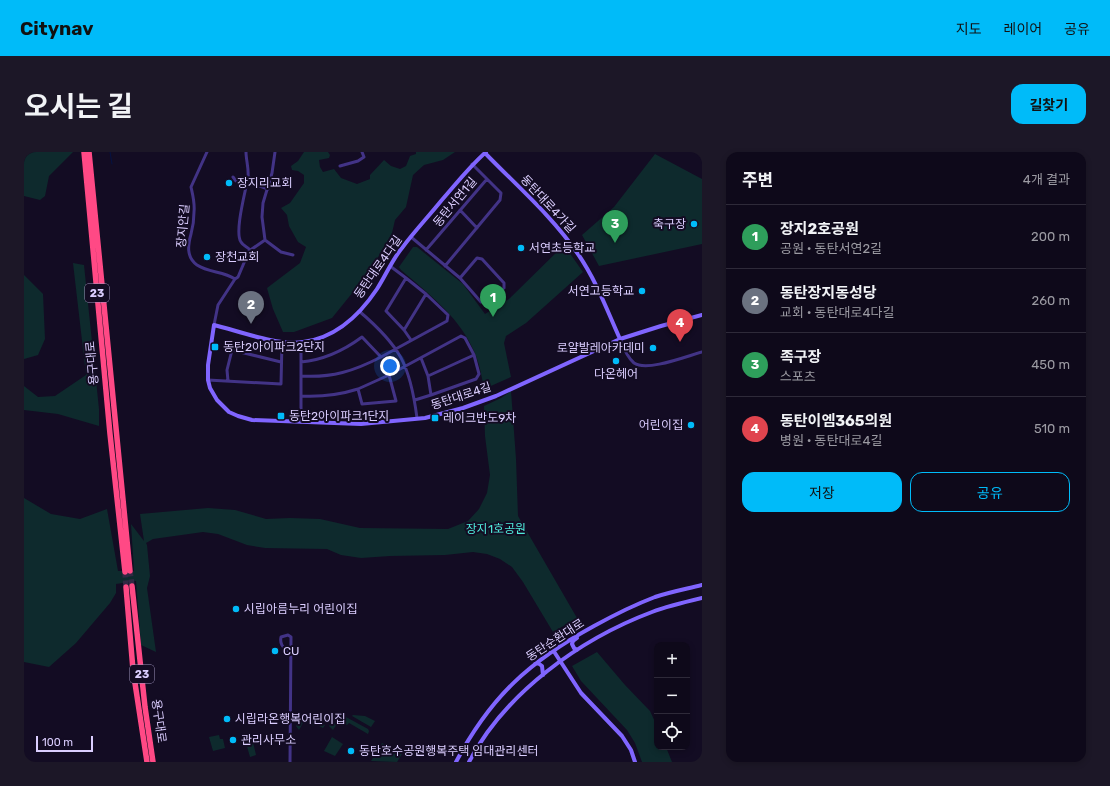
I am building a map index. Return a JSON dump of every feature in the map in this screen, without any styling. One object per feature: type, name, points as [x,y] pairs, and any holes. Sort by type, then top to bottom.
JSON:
[{"type":"highway","name":"용구대로","points":[[83,152],[111,446],[127,572],[117,431],[89,152]]},
{"type":"highway","name":"용구대로","points":[[147,762],[133,670],[129,587],[153,762]]},
{"type":"street","name":"장지안길","points":[[207,152],[191,187],[195,210],[188,248],[192,261],[198,266],[228,274],[235,279]]},
{"type":"street","points":[[246,152],[248,175],[239,233],[240,241],[250,250]]},
{"type":"street","points":[[275,152],[272,173],[263,203],[262,217],[265,240],[281,252],[293,256]]},
{"type":"street","points":[[340,166],[361,160],[364,157],[362,152]]},
{"type":"street","name":"동탄대로4다길","points":[[214,325],[282,342],[301,342],[320,338],[336,331],[345,325],[359,311],[377,289],[402,248],[472,164],[486,152]]},
{"type":"street","name":"동탄대로4가길","points":[[486,152],[552,220],[578,254],[596,284],[620,339]]},
{"type":"street","points":[[472,164],[487,179]]},
{"type":"street","points":[[248,175],[256,185],[268,189]]},
{"type":"street","points":[[233,177],[236,181],[247,181]]},
{"type":"street","name":"동탄서연1길","points":[[426,250],[487,179],[501,193],[501,197],[445,266]]},
{"type":"street","points":[[460,210],[476,228]]},
{"type":"street","points":[[410,238],[460,278],[481,302],[504,288],[504,283],[482,259],[477,258],[460,278]]},
{"type":"street","points":[[214,325],[218,305],[235,279],[238,277],[246,256],[250,250],[265,240]]},
{"type":"street","points":[[301,376],[340,374],[361,367],[447,320],[448,315],[426,294],[390,266]]},
{"type":"street","points":[[406,278],[386,311],[404,330],[411,340]]},
{"type":"street","points":[[404,330],[426,294]]},
{"type":"street","points":[[359,311],[382,332],[396,348],[411,383],[417,418]]},
{"type":"street","name":"동탄대로4길","points":[[214,325],[208,365],[208,380],[210,388],[217,400],[229,412],[252,420],[361,424],[437,415],[463,408],[620,339],[702,315]]},
{"type":"street","points":[[301,396],[322,397],[358,389],[421,358],[461,336],[465,338],[474,355],[479,374],[476,379],[414,400]]},
{"type":"street","points":[[301,362],[336,354],[362,337],[381,357]]},
{"type":"street","points":[[620,339],[631,360],[642,366],[657,365],[702,352]]},
{"type":"street","points":[[208,380],[281,384],[282,342]]},
{"type":"street","points":[[301,342],[301,422]]},
{"type":"street","points":[[228,381],[227,370],[232,350],[281,362]]},
{"type":"street","points":[[428,376],[474,355]]},
{"type":"street","points":[[421,358],[428,376],[432,395]]},
{"type":"street","points":[[358,389],[362,404],[396,400],[389,374]]},
{"type":"street","name":"동탄순환대로","points":[[456,762],[473,732],[495,703],[510,686],[553,650],[587,630],[644,601],[668,593],[702,585]]},
{"type":"street","name":"동탄순환대로","points":[[469,762],[481,740],[496,719],[526,690],[561,661],[577,650],[638,618],[665,608],[702,598]]},
{"type":"street","points":[[577,650],[572,645],[573,641],[587,630]]},
{"type":"street","points":[[290,762],[291,656],[291,637],[286,635],[280,638],[280,642],[291,656]]},
{"type":"street","points":[[553,650],[581,693],[622,736],[631,750],[635,762]]},
{"type":"street","points":[[535,664],[541,664],[543,675]]},
{"type":"green space","points":[[24,152],[73,152],[49,176],[45,196],[40,200],[24,196]]},
{"type":"green space","points":[[304,152],[328,152],[330,155],[329,158],[319,160],[320,167],[323,172],[334,169],[341,178],[357,184],[370,179],[370,175],[384,160],[391,166],[400,169],[406,166],[410,156],[416,154],[416,152],[455,152],[443,160],[424,165],[413,175],[406,207],[395,220],[392,233],[370,271],[332,318],[294,332],[283,332],[273,309],[267,288],[300,263],[306,247],[298,242],[289,226],[287,215],[281,208],[290,203],[304,183],[304,175],[298,171],[292,170],[291,166],[298,161]]},
{"type":"green space","points":[[655,154],[702,179],[702,244],[599,266],[582,235],[614,207]]},
{"type":"green space","points":[[564,245],[583,272],[526,323],[506,336],[504,343],[511,377],[484,389],[476,356],[462,330],[454,319],[434,298],[399,267],[413,247],[417,247],[463,284],[485,314],[509,299]]},
{"type":"green space","points":[[73,263],[84,265],[99,409],[99,426],[58,414],[24,410],[24,386],[38,397],[55,396],[86,375]]},
{"type":"green space","points":[[24,275],[43,294],[45,339],[38,355],[24,359]]},
{"type":"green space","name":"장지1호공원","points":[[511,391],[518,516],[577,618],[553,632],[523,582],[512,567],[500,559],[487,554],[473,552],[445,555],[361,558],[341,555],[327,549],[265,548],[247,545],[218,534],[203,532],[153,539],[146,543],[150,576],[147,588],[156,652],[141,645],[136,581],[116,584],[116,593],[110,603],[76,643],[49,667],[24,662],[24,498],[51,514],[80,519],[107,509],[118,571],[134,571],[131,524],[144,541],[140,514],[208,508],[235,510],[266,519],[320,519],[360,528],[448,529],[468,521],[479,509],[487,493],[490,475],[485,436],[484,406],[501,398]]},
{"type":"green space","points":[[597,652],[625,685],[650,711],[654,720],[654,750],[667,750],[672,762],[642,762],[635,743],[627,730],[581,681],[572,666]]},
{"type":"green space","points":[[303,715],[309,716],[325,725],[323,728],[315,724],[314,726],[304,721],[299,730],[296,726]]},
{"type":"green space","points":[[315,716],[329,716],[325,721]]},
{"type":"green space","points":[[335,716],[346,717],[368,729],[368,734],[349,723],[347,725],[339,721],[333,730],[329,726],[331,723],[334,724],[338,718]]},
{"type":"green space","points":[[352,716],[365,716],[375,721],[371,727]]},
{"type":"green space","points":[[219,735],[220,739],[223,739],[225,748],[213,751],[209,737]]},
{"type":"green space","points":[[332,737],[343,744],[335,756],[324,751]]},
{"type":"green space","points":[[253,742],[256,755],[250,757],[246,743]]},
{"type":"green space","points":[[382,743],[402,754],[397,762],[371,761]]},
{"type":"waterway","points":[[110,152],[112,164]]},
{"type":"tunnel","points":[[130,571],[132,586]]},
{"type":"tunnel","points":[[125,572],[126,587]]},
{"type":"place","name":"장지리교회","points":[[229,183]]},
{"type":"place","name":"축구장","points":[[694,224]]},
{"type":"place","name":"족구장","points":[[615,243]]},
{"type":"place","name":"서연초등학교","points":[[521,248]]},
{"type":"place","name":"장천교회","points":[[207,257]]},
{"type":"place","name":"서연고등학교","points":[[642,291]]},
{"type":"place","name":"장지2호공원","points":[[493,317]]},
{"type":"place","name":"동탄장지동성당","points":[[251,324]]},
{"type":"place","name":"동탄이엠365의원","points":[[680,342]]},
{"type":"place","name":"동탄2아이파크2단지","points":[[215,347]]},
{"type":"place","name":"로얄발레아카데미","points":[[653,348]]},
{"type":"place","name":"다온헤어","points":[[616,361]]},
{"type":"place","name":"동탄2아이파크1단지","points":[[281,416]]},
{"type":"place","name":"레이크반도9차","points":[[435,418]]},
{"type":"place","name":"어린이집","points":[[691,425]]},
{"type":"place","name":"시립아름누리 어린이집","points":[[236,609]]},
{"type":"place","name":"CU","points":[[275,651]]},
{"type":"place","name":"시립라온행복어린이집","points":[[227,719]]},
{"type":"place","name":"관리사무소","points":[[233,740]]},
{"type":"place","name":"동탄호수공원행복주택 임대관리센터","points":[[351,751]]}]
